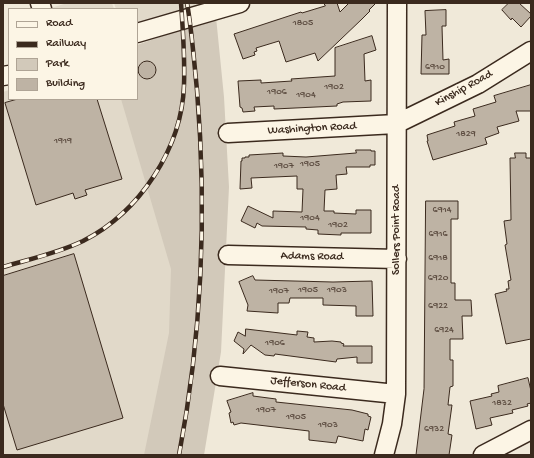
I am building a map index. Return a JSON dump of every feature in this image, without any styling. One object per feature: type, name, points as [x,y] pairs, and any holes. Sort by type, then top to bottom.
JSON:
[{"type":"street","points":[[138,34],[240,3]]},
{"type":"street","name":"Sollers Point Road","points":[[384,455],[392,424],[396,394],[397,3]]},
{"type":"street","name":"Kinship Road","points":[[396,124],[478,84],[531,51]]},
{"type":"street","name":"Washington Road","points":[[228,133],[396,124]]},
{"type":"street","name":"Adams Road","points":[[228,255],[397,259]]},
{"type":"street","name":"Jefferson Road","points":[[220,376],[396,394]]},
{"type":"street","points":[[483,455],[531,430]]},
{"type":"shaded area","points":[[67,3],[112,3],[114,8],[51,8]]},
{"type":"shaded area","points":[[114,3],[210,3],[138,25],[138,8],[116,8]]},
{"type":"shaded area","points":[[8,90],[8,100],[138,100],[187,193],[160,455],[3,455],[3,92]]},
{"type":"green space","points":[[216,17],[224,97],[229,187],[221,352],[204,455],[144,455],[169,333],[171,269],[121,100],[138,100],[138,45]]},
{"type":"building","points":[[324,3],[337,3],[340,12],[349,3],[376,3],[362,19],[318,61],[315,53],[286,62],[279,41],[256,48],[257,51],[254,52],[255,55],[243,59],[234,34],[301,12],[302,13],[325,6]]},
{"type":"building","points":[[509,3],[519,3],[531,14],[531,16],[521,27],[512,18],[511,20],[502,10]]},
{"type":"building","points":[[446,10],[446,26],[442,26],[443,60],[449,59],[449,74],[421,74],[422,35],[426,35],[425,11]]},
{"type":"building","points":[[372,36],[376,50],[364,54],[365,81],[371,80],[371,101],[343,102],[337,104],[337,106],[274,109],[274,106],[254,107],[255,111],[243,112],[242,108],[240,107],[238,81],[261,80],[261,83],[335,76],[335,48]]},
{"type":"building","points":[[147,61],[153,64],[156,70],[153,76],[147,79],[141,76],[138,70],[141,64]]},
{"type":"building","points":[[531,85],[531,111],[516,111],[519,121],[497,127],[499,133],[485,138],[487,144],[433,160],[427,141],[427,135],[455,126],[454,122],[475,116],[473,109],[496,102],[494,96]]},
{"type":"building","points":[[15,100],[97,100],[122,179],[85,190],[87,195],[75,199],[73,193],[36,205],[5,103]]},
{"type":"building","points":[[356,150],[375,151],[375,165],[370,165],[370,167],[346,167],[347,174],[336,175],[337,189],[325,190],[324,211],[356,214],[356,210],[371,210],[371,233],[341,233],[341,235],[318,234],[318,230],[306,229],[306,227],[262,226],[257,223],[255,228],[241,221],[248,206],[273,218],[273,211],[302,212],[303,189],[297,189],[297,176],[251,178],[252,188],[240,189],[242,158],[249,157],[249,155],[283,153],[283,156],[306,157],[356,153]]},
{"type":"building","points":[[515,153],[526,153],[526,158],[531,158],[531,339],[506,344],[495,294],[507,291],[506,289],[509,289],[508,281],[511,280],[505,245],[507,244],[504,221],[511,220],[510,158],[515,158]]},
{"type":"building","points":[[426,201],[458,201],[458,219],[451,219],[451,283],[455,283],[455,300],[471,300],[472,316],[462,316],[463,339],[450,339],[450,360],[453,360],[453,386],[450,387],[448,405],[452,405],[448,434],[452,435],[449,455],[416,455],[424,389]]},
{"type":"building","points":[[74,254],[123,418],[17,450],[3,404],[3,276]]},
{"type":"building","points":[[253,276],[255,280],[333,282],[372,281],[373,316],[356,316],[356,306],[323,305],[323,298],[290,298],[289,303],[278,303],[278,313],[247,311],[248,305],[239,282]]},
{"type":"building","points":[[246,329],[297,335],[297,331],[308,332],[307,337],[314,338],[314,342],[332,341],[341,342],[344,344],[343,346],[372,346],[372,363],[357,363],[357,357],[337,359],[336,362],[275,354],[274,356],[265,355],[251,345],[243,354],[244,349],[234,341],[238,332],[245,336]]},
{"type":"building","points":[[528,378],[531,391],[531,403],[527,404],[528,406],[512,410],[513,413],[490,418],[492,425],[476,429],[470,401],[492,396],[491,394],[499,392],[498,386]]},
{"type":"building","points":[[253,393],[253,396],[276,399],[276,402],[352,410],[368,414],[368,416],[371,417],[368,430],[365,429],[363,441],[338,436],[336,443],[309,440],[309,431],[241,423],[234,425],[233,422],[231,423],[229,413],[231,412],[227,401]]},
{"type":"railway","points":[[3,267],[64,249],[83,241],[104,229],[123,213],[139,196],[154,176],[166,154],[175,132],[181,109],[184,85],[181,3]]},
{"type":"railway","points":[[179,455],[193,364],[202,227],[202,182],[197,90],[187,3]]}]
